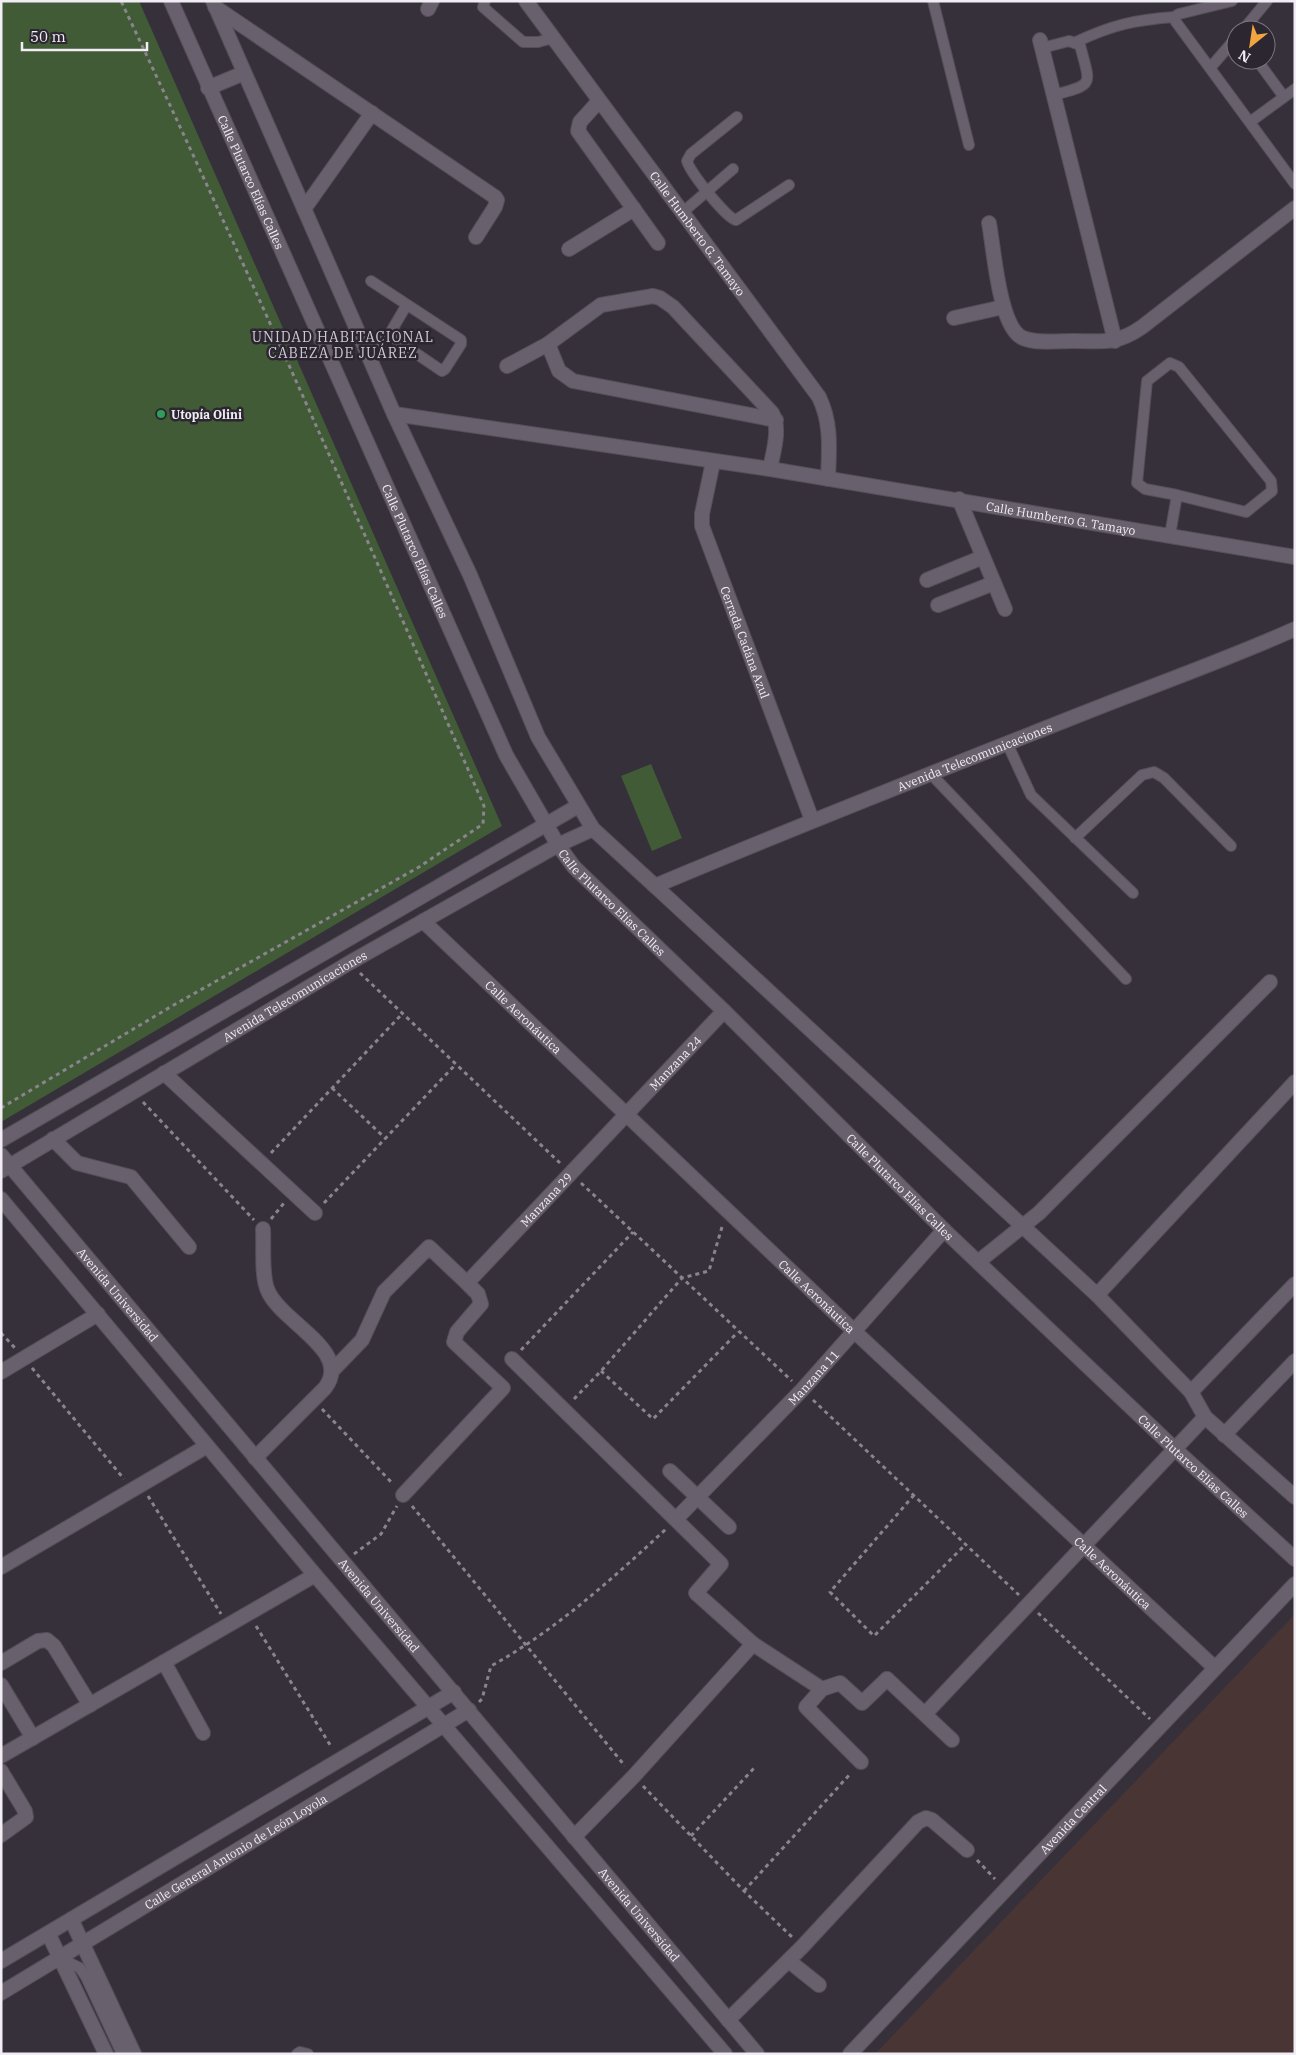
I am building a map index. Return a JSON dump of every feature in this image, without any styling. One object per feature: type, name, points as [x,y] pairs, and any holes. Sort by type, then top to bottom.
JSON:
[{"type":"street","name":"Calle Plutarco Elías Calles","points":[[171,1],[506,756],[558,845],[574,867],[724,1011],[944,1230],[1176,1450],[1295,1559]]},
{"type":"street","name":"Calle Humberto G. Tamayo","points":[[526,1],[819,397],[827,412],[829,429],[828,479]]},
{"type":"street","points":[[214,4],[364,347],[470,576],[538,737],[593,829],[1021,1226],[1097,1294],[1192,1392],[1206,1417],[1224,1435],[1293,1491]]},
{"type":"street","points":[[214,4],[495,197],[497,200],[495,207],[476,237]]},
{"type":"street","points":[[1041,44],[1115,341]]},
{"type":"street","points":[[208,88],[244,73]]},
{"type":"street","points":[[599,101],[580,122],[578,131],[658,243]]},
{"type":"street","points":[[304,209],[372,113]]},
{"type":"street","points":[[989,224],[1003,307],[1011,327],[1022,338],[1040,341],[1115,341],[1142,327],[1295,208]]},
{"type":"street","points":[[569,249],[634,209]]},
{"type":"street","points":[[507,366],[548,344],[601,305],[646,296],[660,298],[673,307],[776,420],[770,469]]},
{"type":"street","points":[[954,318],[1003,307]]},
{"type":"street","points":[[548,344],[559,371],[573,381],[776,420]]},
{"type":"street","name":"Calle Humberto G. Tamayo","points":[[394,414],[770,469],[959,499],[1295,557]]},
{"type":"street","name":"Cerrada Cadána Azul","points":[[713,462],[702,514],[702,526],[812,820]]},
{"type":"street","points":[[959,499],[1005,609]]},
{"type":"street","points":[[926,580],[983,557]]},
{"type":"street","points":[[938,605],[994,583]]},
{"type":"street","name":"Avenida Telecomunicaciones","points":[[655,886],[812,820],[1244,652],[1295,629]]},
{"type":"street","name":"Avenida Telecomunicaciones","points":[[1,1140],[545,823],[578,806]]},
{"type":"street","name":"Avenida Telecomunicaciones","points":[[4,1164],[53,1139],[349,963],[558,845],[593,829]]},
{"type":"street","name":"Calle Aeronáutica","points":[[423,921],[854,1331],[1215,1668]]},
{"type":"street","points":[[978,1262],[1039,1213],[1270,982]]},
{"type":"street","name":"Manzana 24","points":[[626,1114],[724,1011]]},
{"type":"street","points":[[164,1073],[315,1213]]},
{"type":"street","points":[[1097,1294],[1295,1082]]},
{"type":"street","name":"Manzana 29","points":[[467,1283],[626,1114]]},
{"type":"street","points":[[53,1139],[77,1163],[131,1177],[190,1247]]},
{"type":"street","name":"Avenida Universidad","points":[[4,1164],[454,1692],[757,2054]]},
{"type":"street","name":"Avenida Universidad","points":[[1,1199],[315,1575],[446,1726],[724,2054]]},
{"type":"street","points":[[255,1458],[332,1379],[333,1370],[331,1360],[324,1350],[274,1304],[267,1289],[263,1229]]},
{"type":"street","name":"Manzana 11","points":[[677,1518],[802,1390],[944,1230]]},
{"type":"street","points":[[333,1370],[362,1340],[384,1292],[429,1247],[478,1294],[481,1304],[457,1332],[454,1342],[503,1388],[403,1495]]},
{"type":"street","points":[[1192,1392],[1295,1284]]},
{"type":"street","points":[[1,1372],[98,1314]]},
{"type":"street","points":[[512,1359],[722,1564],[696,1593],[753,1644],[822,1689]]},
{"type":"street","points":[[1224,1435],[1295,1361]]},
{"type":"street","points":[[925,1714],[1206,1417]]},
{"type":"street","points":[[1,1567],[207,1446]]},
{"type":"street","points":[[670,1471],[729,1527]]},
{"type":"street","points":[[1,1756],[315,1575]]},
{"type":"street","name":"Avenida Central","points":[[850,2054],[1004,1889],[1160,1728],[1295,1584]]},
{"type":"street","points":[[1,1663],[38,1641],[47,1640],[54,1646],[90,1705]]},
{"type":"street","points":[[574,1837],[634,1776],[753,1644]]},
{"type":"street","points":[[164,1662],[204,1733]]},
{"type":"street","points":[[861,1762],[806,1707],[822,1689],[840,1683],[862,1703],[887,1679],[952,1740]]},
{"type":"street","points":[[1,1685],[32,1738]]},
{"type":"street","name":"Calle General Antonio de León Loyola","points":[[1,1961],[49,1935],[454,1692]]},
{"type":"street","name":"Calle General Antonio de León Loyola","points":[[1,1993],[446,1726],[469,1710]]},
{"type":"street","points":[[1,1771],[26,1817],[1,1835]]},
{"type":"street","points":[[728,2020],[789,1961],[918,1822],[926,1818],[936,1823],[967,1850]]},
{"type":"street","points":[[72,1921],[134,2054]]},
{"type":"street","points":[[49,1935],[106,2054]]},
{"type":"street","points":[[789,1961],[819,1985]]},
{"type":"lane","points":[[485,1],[483,7],[523,42],[538,42],[552,38]]},
{"type":"lane","points":[[932,1],[969,145]]},
{"type":"lane","points":[[1076,42],[1106,28],[1137,20],[1174,17],[1179,14],[1232,1]]},
{"type":"lane","points":[[1251,20],[1267,1]]},
{"type":"lane","points":[[1174,17],[1295,184]]},
{"type":"lane","points":[[1041,44],[1070,40],[1076,42],[1080,45],[1089,78],[1082,88],[1054,95]]},
{"type":"lane","points":[[1210,68],[1226,50]]},
{"type":"lane","points":[[1264,70],[1284,97]]},
{"type":"lane","points":[[1250,122],[1295,90]]},
{"type":"lane","points":[[737,117],[691,154],[687,161],[707,190],[727,216],[736,220],[789,185]]},
{"type":"lane","points":[[683,212],[734,169]]},
{"type":"lane","points":[[371,280],[406,306],[410,306],[461,340],[461,344],[442,371],[389,335]]},
{"type":"lane","points":[[364,347],[389,335],[406,306]]},
{"type":"lane","points":[[1170,363],[1179,367],[1273,485],[1269,495],[1246,512],[1177,495],[1140,487],[1137,478],[1147,381],[1170,363]]},
{"type":"lane","points":[[1170,535],[1177,495]]},
{"type":"lane","points":[[1007,743],[1031,795],[1133,893]]},
{"type":"lane","points":[[1075,838],[1142,774],[1154,772],[1164,778],[1232,846]]},
{"type":"lane","points":[[931,774],[1126,979]]},
{"type":"lane","points":[[60,1958],[80,1968],[86,1977],[122,2054]]},
{"type":"lane","points":[[297,2054],[300,2052],[308,2054]]},
{"type":"path","points":[[1,1108],[172,1006],[419,867],[483,824],[484,806],[366,535],[224,217],[121,1]]},
{"type":"path","points":[[349,963],[738,1332],[914,1495],[1160,1728]]},
{"type":"path","points":[[261,1164],[402,1014]]},
{"type":"path","points":[[315,1213],[456,1064]]},
{"type":"path","points":[[332,1088],[386,1139]]},
{"type":"path","points":[[132,1091],[263,1229],[292,1192]]},
{"type":"path","points":[[563,1410],[601,1371],[682,1278],[709,1271],[727,1210]]},
{"type":"path","points":[[512,1359],[633,1232]]},
{"type":"path","points":[[601,1371],[653,1419],[738,1332]]},
{"type":"path","points":[[1,1333],[24,1358],[133,1490],[144,1489],[228,1625]]},
{"type":"path","points":[[313,1399],[403,1495],[526,1647],[590,1721],[634,1776],[744,1891],[802,1947]]},
{"type":"path","points":[[343,1562],[381,1534],[403,1495]]},
{"type":"path","points":[[914,1495],[830,1592],[874,1636],[965,1545]]},
{"type":"path","points":[[469,1710],[482,1699],[491,1666],[526,1647],[621,1570],[677,1518]]},
{"type":"path","points":[[248,1613],[340,1761]]},
{"type":"path","points":[[744,1891],[861,1762]]},
{"type":"path","points":[[691,1836],[756,1766]]},
{"type":"path","points":[[967,1850],[1004,1889]]},
{"type":"shaded area","points":[[1295,1614],[1295,2054],[875,2054]]},
{"type":"green space","name":"Utopía Olini","points":[[1,1],[139,1],[502,826],[1,1122]]},
{"type":"green space","points":[[651,764],[682,838],[652,851],[621,776]]},
{"type":"place","name":"Utopía Olini","points":[[161,414]]},
{"type":"district","name":"UNIDAD HABITACIONAL CABEZA DE JUÁREZ","points":[[343,346]]}]
